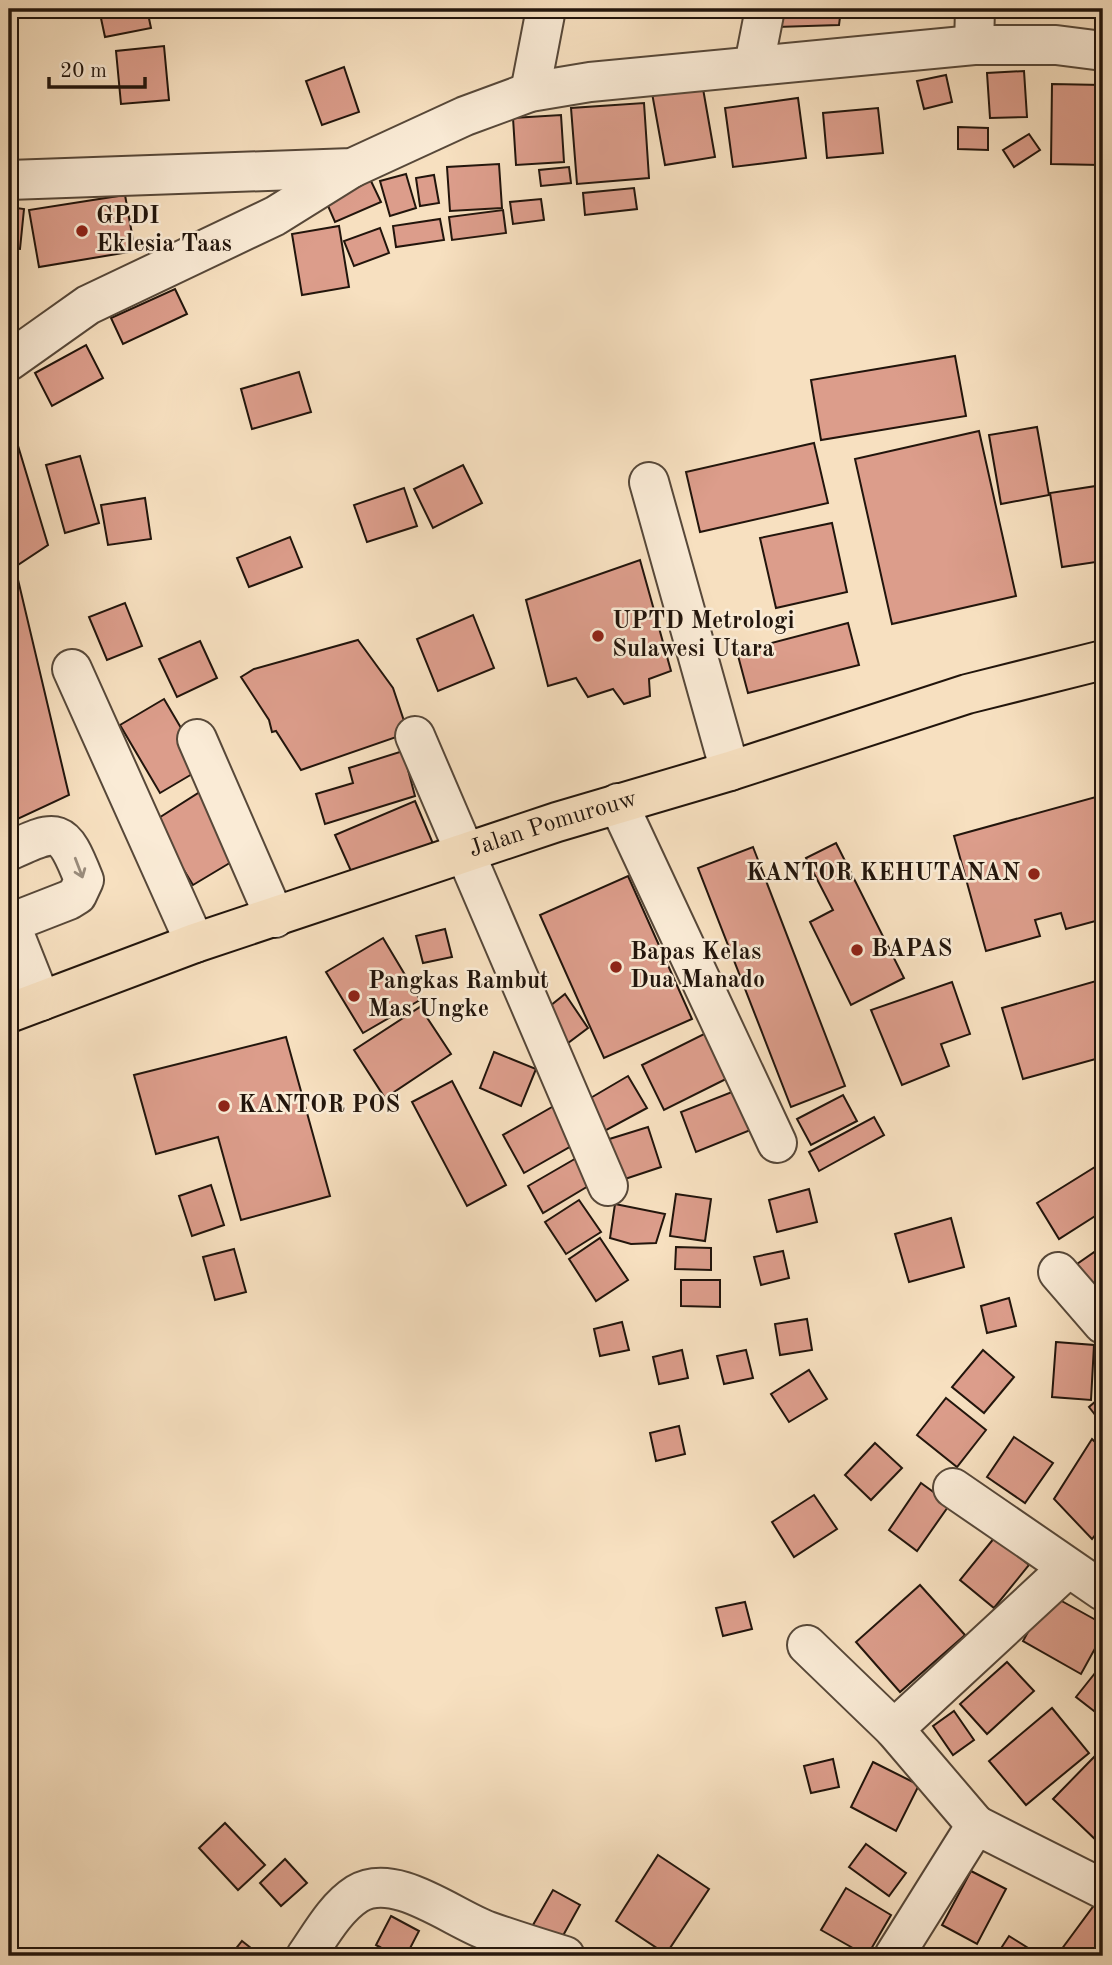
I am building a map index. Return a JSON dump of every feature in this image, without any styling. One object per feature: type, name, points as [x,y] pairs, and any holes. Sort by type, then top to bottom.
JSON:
[{"type":"main road","name":"Jalan Pomurouw","points":[[25,1007],[195,943],[618,803],[730,771],[967,694],[1103,660]]},
{"type":"street","points":[[530,92],[546,9]]},
{"type":"street","points":[[754,65],[765,9]]},
{"type":"street","points":[[9,361],[88,304],[275,216],[352,168],[465,116],[530,92],[590,82],[754,65],[974,27],[1056,45],[1103,51]]},
{"type":"street","points":[[9,180],[352,168]]},
{"type":"street","points":[[649,482],[730,771]]},
{"type":"street","points":[[72,669],[195,943]]},
{"type":"street","points":[[415,736],[468,852],[608,1186]]},
{"type":"street","points":[[197,739],[275,918]]},
{"type":"street","points":[[618,803],[777,1143]]},
{"type":"street","points":[[9,851],[38,838],[52,835],[63,838],[71,846],[84,880],[77,895],[69,900],[10,923],[25,1007]]},
{"type":"street","points":[[1058,1272],[1103,1324]]},
{"type":"street","points":[[953,1488],[1103,1591]]},
{"type":"street","points":[[894,1729],[1068,1568]]},
{"type":"street","points":[[807,1645],[894,1729],[976,1825],[1103,1889]]},
{"type":"street","points":[[894,1956],[976,1825]]},
{"type":"street","points":[[306,1956],[337,1912],[358,1894],[379,1886],[414,1895],[485,1930],[565,1956]]},
{"type":"building","points":[[9,9],[28,9],[29,13],[9,16]]},
{"type":"building","points":[[36,9],[77,9],[37,12]]},
{"type":"building","points":[[99,9],[147,9],[151,28],[105,37]]},
{"type":"building","points":[[776,9],[841,9],[839,25],[777,27]]},
{"type":"building","points":[[164,46],[169,100],[121,104],[116,51]]},
{"type":"building","points":[[344,67],[359,112],[322,125],[306,81]]},
{"type":"building","points":[[1024,71],[1027,117],[990,118],[987,73]]},
{"type":"building","points":[[946,75],[952,102],[924,109],[917,81]]},
{"type":"building","points":[[702,83],[715,157],[665,165],[652,93]]},
{"type":"building","points":[[1052,84],[1102,85],[1100,165],[1051,164]]},
{"type":"building","points":[[798,98],[806,158],[733,167],[725,108]]},
{"type":"building","points":[[644,103],[649,178],[577,184],[571,108]]},
{"type":"building","points":[[878,108],[883,153],[827,158],[823,113]]},
{"type":"building","points":[[561,115],[564,162],[516,165],[513,118]]},
{"type":"building","points":[[958,127],[988,128],[988,150],[958,149]]},
{"type":"building","points":[[1029,134],[1040,150],[1014,167],[1003,150]]},
{"type":"building","points":[[499,164],[502,208],[450,211],[447,167]]},
{"type":"building","points":[[569,167],[571,183],[541,186],[539,170]]},
{"type":"building","points":[[406,174],[416,208],[390,216],[380,181]]},
{"type":"building","points":[[434,175],[439,203],[420,206],[416,178]]},
{"type":"building","points":[[370,179],[381,202],[335,222],[325,199]]},
{"type":"building","points":[[634,188],[637,209],[585,215],[583,193]]},
{"type":"building","name":"GPDI Eklesia Taas","points":[[125,195],[135,251],[39,267],[29,210]]},
{"type":"building","points":[[541,199],[544,220],[513,224],[510,202]]},
{"type":"building","points":[[9,207],[24,209],[20,249],[9,248]]},
{"type":"building","points":[[503,210],[506,233],[452,240],[449,217]]},
{"type":"building","points":[[440,219],[444,240],[396,247],[393,226]]},
{"type":"building","points":[[339,226],[349,287],[302,295],[292,234]]},
{"type":"building","points":[[380,228],[389,253],[354,266],[344,241]]},
{"type":"building","points":[[175,289],[187,314],[123,344],[111,318]]},
{"type":"building","points":[[86,345],[103,378],[52,406],[35,373]]},
{"type":"building","points":[[955,356],[966,416],[821,440],[811,380]]},
{"type":"building","points":[[299,372],[311,412],[252,429],[241,389]]},
{"type":"building","points":[[1103,395],[1103,428],[1098,396]]},
{"type":"building","points":[[9,416],[48,545],[15,567],[69,795],[9,823]]},
{"type":"building","points":[[1037,427],[1049,495],[1001,504],[989,435]]},
{"type":"building","points":[[979,431],[1016,596],[892,624],[855,459]]},
{"type":"building","points":[[814,443],[828,503],[700,532],[686,472]]},
{"type":"building","points":[[80,456],[99,523],[65,533],[46,465]]},
{"type":"building","points":[[463,465],[482,503],[433,528],[414,489]]},
{"type":"building","points":[[1096,486],[1103,531],[1103,561],[1062,567],[1050,493]]},
{"type":"building","points":[[404,488],[417,526],[367,542],[354,505]]},
{"type":"building","points":[[145,498],[151,539],[108,545],[101,505]]},
{"type":"building","points":[[832,523],[847,592],[776,608],[760,538]]},
{"type":"building","points":[[290,537],[302,567],[249,587],[237,558]]},
{"type":"building","name":"UPTD Metrologi Sulawesi Utara","points":[[640,560],[671,671],[649,679],[650,696],[624,704],[613,689],[588,697],[576,678],[548,686],[526,600]]},
{"type":"building","points":[[125,603],[142,646],[107,660],[89,617]]},
{"type":"building","points":[[473,615],[494,668],[438,691],[417,639]]},
{"type":"building","points":[[848,623],[859,665],[748,693],[737,652]]},
{"type":"building","points":[[358,640],[393,688],[408,733],[301,770],[276,731],[272,732],[269,720],[241,677],[254,669]]},
{"type":"building","points":[[200,641],[217,678],[177,697],[159,659]]},
{"type":"building","points":[[164,699],[204,767],[160,793],[120,725]]},
{"type":"building","points":[[403,751],[415,796],[325,824],[316,794],[353,783],[349,768]]},
{"type":"building","points":[[203,790],[243,855],[193,885],[154,821]]},
{"type":"building","name":"KANTOR KEHUTANAN","points":[[1103,795],[1103,919],[1066,929],[1061,913],[1035,920],[1040,936],[986,951],[954,836]]},
{"type":"building","points":[[415,801],[434,846],[355,880],[335,835]]},
{"type":"building","name":"BAPAS","points":[[836,843],[904,978],[851,1005],[810,922],[833,910],[806,858]]},
{"type":"building","points":[[753,847],[845,1086],[791,1107],[698,868]]},
{"type":"building","name":"Bapas Kelas Dua Manado","points":[[628,876],[692,1019],[604,1058],[540,915]]},
{"type":"building","points":[[445,929],[452,957],[423,963],[416,936]]},
{"type":"building","points":[[383,938],[420,1000],[363,1033],[326,972]]},
{"type":"building","points":[[1103,979],[1103,1057],[1023,1079],[1002,1008]]},
{"type":"building","points":[[952,982],[970,1034],[941,1044],[949,1066],[902,1085],[871,1010]]},
{"type":"building","points":[[565,994],[588,1028],[568,1043],[545,1010]]},
{"type":"building","points":[[420,1007],[451,1054],[385,1098],[354,1050]]},
{"type":"building","points":[[710,1031],[732,1076],[664,1110],[642,1065]]},
{"type":"building","name":"KANTOR POS","points":[[286,1037],[330,1196],[241,1220],[218,1137],[156,1154],[134,1075]]},
{"type":"building","points":[[494,1052],[536,1069],[521,1106],[480,1088]]},
{"type":"building","points":[[628,1076],[647,1108],[599,1134],[582,1103]]},
{"type":"building","points":[[452,1081],[506,1185],[467,1206],[412,1102]]},
{"type":"building","points":[[742,1088],[758,1127],[696,1152],[681,1112]]},
{"type":"building","points":[[843,1095],[857,1121],[811,1145],[797,1119]]},
{"type":"building","points":[[559,1103],[580,1141],[524,1173],[503,1135]]},
{"type":"building","points":[[874,1117],[884,1135],[819,1171],[809,1152]]},
{"type":"building","points":[[648,1127],[661,1167],[616,1182],[603,1141]]},
{"type":"building","points":[[585,1153],[600,1179],[543,1213],[528,1186]]},
{"type":"building","points":[[1103,1162],[1103,1211],[1059,1239],[1037,1203]]},
{"type":"building","points":[[211,1185],[224,1225],[192,1236],[179,1196]]},
{"type":"building","points":[[809,1189],[817,1222],[777,1232],[769,1200]]},
{"type":"building","points":[[676,1194],[711,1199],[705,1241],[670,1236]]},
{"type":"building","points":[[579,1200],[601,1232],[566,1254],[545,1222]]},
{"type":"building","points":[[615,1204],[665,1214],[656,1243],[631,1244],[610,1238]]},
{"type":"building","points":[[951,1218],[964,1267],[909,1282],[895,1234]]},
{"type":"building","points":[[600,1238],[628,1280],[596,1301],[569,1259]]},
{"type":"building","points":[[1103,1246],[1103,1300],[1077,1264]]},
{"type":"building","points":[[676,1247],[711,1248],[711,1270],[675,1269]]},
{"type":"building","points":[[234,1249],[246,1292],[215,1300],[203,1257]]},
{"type":"building","points":[[783,1251],[789,1278],[761,1285],[754,1257]]},
{"type":"building","points":[[681,1280],[720,1280],[720,1307],[681,1306]]},
{"type":"building","points":[[1009,1298],[1016,1326],[987,1333],[981,1306]]},
{"type":"building","points":[[807,1319],[812,1350],[780,1355],[775,1324]]},
{"type":"building","points":[[622,1322],[629,1350],[600,1356],[594,1329]]},
{"type":"building","points":[[1056,1342],[1094,1345],[1091,1400],[1052,1397]]},
{"type":"building","points":[[682,1350],[688,1378],[659,1384],[653,1357]]},
{"type":"building","points":[[746,1350],[753,1378],[724,1384],[717,1356]]},
{"type":"building","points":[[983,1350],[1014,1377],[984,1413],[952,1387]]},
{"type":"building","points":[[809,1370],[827,1399],[789,1422],[771,1394]]},
{"type":"building","points":[[1103,1395],[1103,1425],[1089,1407]]},
{"type":"building","points":[[946,1398],[986,1430],[957,1467],[917,1435]]},
{"type":"building","points":[[679,1426],[685,1454],[656,1461],[650,1433]]},
{"type":"building","points":[[1014,1437],[1053,1463],[1025,1503],[987,1477]]},
{"type":"building","points":[[1092,1439],[1103,1450],[1103,1525],[1092,1539],[1054,1499]]},
{"type":"building","points":[[875,1443],[902,1468],[871,1500],[845,1475]]},
{"type":"building","points":[[921,1483],[950,1504],[917,1551],[889,1530]]},
{"type":"building","points":[[814,1495],[837,1529],[794,1557],[772,1522]]},
{"type":"building","points":[[995,1537],[1029,1565],[994,1608],[960,1580]]},
{"type":"building","points":[[920,1585],[965,1635],[900,1692],[856,1642]]},
{"type":"building","points":[[1049,1594],[1103,1624],[1103,1634],[1081,1674],[1023,1641]]},
{"type":"building","points":[[745,1602],[752,1629],[723,1636],[716,1608]]},
{"type":"building","points":[[1007,1662],[1034,1691],[987,1734],[960,1704]]},
{"type":"building","points":[[1103,1663],[1103,1718],[1076,1697]]},
{"type":"building","points":[[1052,1708],[1089,1753],[1026,1805],[989,1761]]},
{"type":"building","points":[[954,1711],[974,1740],[953,1755],[933,1726]]},
{"type":"building","points":[[1095,1756],[1103,1764],[1103,1837],[1098,1842],[1053,1799]]},
{"type":"building","points":[[833,1759],[839,1787],[811,1793],[804,1766]]},
{"type":"building","points":[[873,1762],[919,1785],[896,1831],[851,1807]]},
{"type":"building","points":[[225,1823],[265,1865],[238,1890],[199,1848]]},
{"type":"building","points":[[866,1844],[906,1873],[889,1896],[849,1867]]},
{"type":"building","points":[[658,1855],[709,1889],[666,1954],[616,1921]]},
{"type":"building","points":[[285,1859],[307,1883],[281,1906],[260,1883]]},
{"type":"building","points":[[971,1871],[1006,1889],[977,1944],[942,1925]]},
{"type":"building","points":[[846,1888],[891,1915],[867,1956],[821,1930]]},
{"type":"building","points":[[553,1890],[580,1905],[560,1941],[533,1925]]},
{"type":"building","points":[[1095,1904],[1103,1910],[1103,1956],[1069,1956],[1061,1950]]},
{"type":"building","points":[[391,1916],[419,1931],[406,1956],[396,1956],[376,1945]]},
{"type":"building","points":[[1009,1936],[1041,1956],[996,1956]]},
{"type":"building","points":[[242,1941],[261,1956],[230,1956]]},
{"type":"place","name":"GPDI Eklesia Taas","points":[[82,231]]},
{"type":"place","name":"UPTD Metrologi Sulawesi Utara","points":[[598,636]]},
{"type":"place","name":"KANTOR KEHUTANAN","points":[[1034,874]]},
{"type":"place","name":"BAPAS","points":[[857,950]]},
{"type":"place","name":"Bapas Kelas Dua Manado","points":[[616,967]]},
{"type":"place","name":"Pangkas Rambut Mas Ungke","points":[[354,996]]},
{"type":"place","name":"KANTOR POS","points":[[224,1106]]}]
